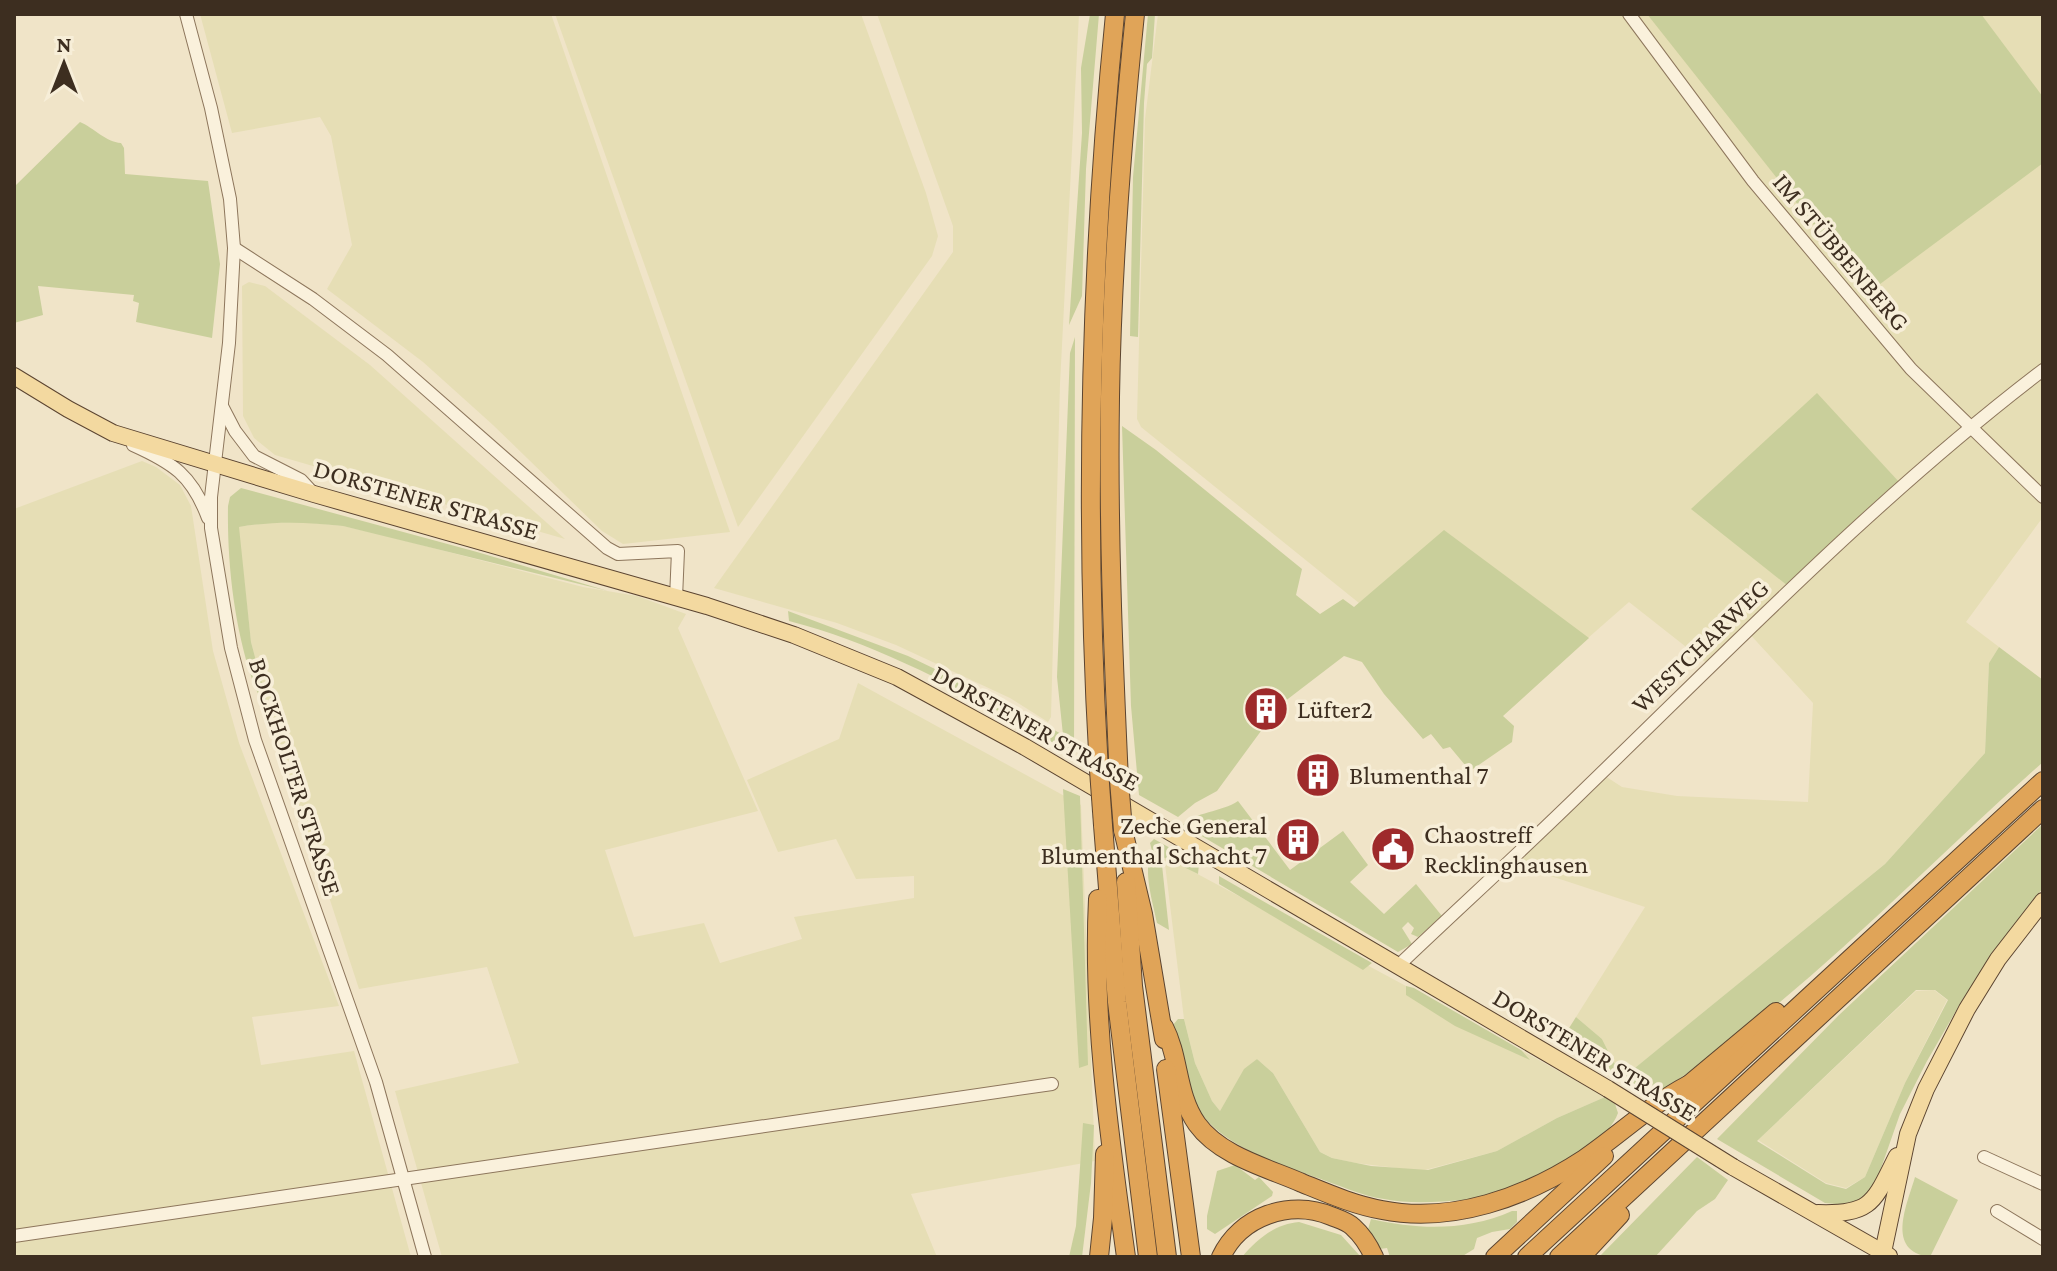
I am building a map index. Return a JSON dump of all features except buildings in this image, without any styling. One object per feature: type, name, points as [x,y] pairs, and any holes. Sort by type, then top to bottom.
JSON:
[{"type":"highway","points":[[1115,14],[1098,243],[1092,419],[1091,640],[1117,1002],[1148,1257]]},
{"type":"highway","points":[[1135,14],[1122,159],[1110,395],[1111,604],[1133,986],[1167,1257]]},
{"type":"highway","points":[[1527,1257],[2043,781]]},
{"type":"highway","points":[[1559,1257],[2043,809]]},
{"type":"highway","points":[[1103,825],[1097,926],[1098,984],[1108,1111],[1126,1257]]},
{"type":"highway","points":[[1123,830],[1143,914],[1164,1027],[1169,1096],[1191,1257]]},
{"type":"highway","points":[[1495,1257],[1609,1151],[1772,1015],[1829,977]]},
{"type":"highway","points":[[1164,1027],[1171,1040],[1183,1098],[1198,1125],[1223,1147],[1333,1196],[1387,1211],[1419,1214],[1457,1211],[1522,1191],[1585,1158],[1667,1096],[1688,1085]]},
{"type":"highway","points":[[1099,1257],[1108,1111]]},
{"type":"highway","points":[[1581,1257],[1637,1197],[1676,1149]]},
{"type":"highway","points":[[1221,1257],[1240,1230],[1258,1218],[1283,1209],[1319,1211],[1351,1225],[1368,1244],[1374,1257]]},
{"type":"main road","name":"DORSTENER STRASSE","points":[[14,376],[113,433],[676,598],[794,635],[897,677],[1025,747],[1885,1255]]},
{"type":"main road","points":[[1813,1213],[1845,1214],[1871,1202],[1908,1134],[1926,1089],[1967,1009],[1998,959],[2043,901]]},
{"type":"main road","points":[[1885,1255],[1908,1134]]},
{"type":"street","name":"BOCKHOLTER STRASSE","points":[[186,14],[224,168],[234,248],[229,343],[211,497],[211,528],[231,648],[255,740],[372,1070],[425,1257]]},
{"type":"street","name":"IM STÜBBENBERG","points":[[1629,14],[1773,205],[1911,369],[2043,497]]},
{"type":"street","points":[[234,248],[313,299],[387,355],[607,548],[618,554],[678,551],[676,598]]},
{"type":"street","name":"WESTCHARWEG","points":[[1398,966],[1586,789],[1789,589],[1969,427],[2043,370]]},
{"type":"street","points":[[222,406],[235,431],[254,456],[301,480],[314,494]]},
{"type":"street","points":[[113,433],[164,460],[187,477],[201,498],[211,528]]},
{"type":"street","points":[[14,1236],[1052,1084]]},
{"type":"street","points":[[1984,1157],[2043,1184]]},
{"type":"street","points":[[1997,1211],[2043,1239]]},
{"type":"shaded area","points":[[200,14],[551,14],[730,532],[623,544],[602,531],[423,362],[327,289],[352,245],[331,136],[320,117],[232,133]]},
{"type":"shaded area","points":[[555,14],[861,14],[926,193],[938,236],[932,256],[738,527]]},
{"type":"shaded area","points":[[877,14],[1079,14],[1060,384],[1051,717],[1048,722],[1010,698],[896,645],[837,623],[714,588],[953,252],[953,226]]},
{"type":"shaded area","points":[[1158,14],[2043,14],[2043,517],[1966,622],[1999,647],[1989,663],[1985,753],[1885,864],[1629,1073],[1614,1063],[1602,1039],[1576,1017],[1645,907],[1511,863],[1602,774],[1622,787],[1677,796],[1808,802],[1813,703],[1746,630],[1709,665],[1629,602],[1588,638],[1445,531],[1359,603],[1141,427],[1137,419],[1145,119]]},
{"type":"shaded area","points":[[249,282],[265,286],[370,365],[565,539],[275,455],[254,438],[243,416],[242,286]]},
{"type":"shaded area","points":[[142,461],[156,467],[180,485],[191,506],[213,651],[239,743],[339,1006],[252,1017],[261,1065],[354,1051],[411,1257],[14,1257],[14,509]]},
{"type":"shaded area","points":[[304,522],[379,534],[583,587],[637,596],[686,614],[678,628],[758,811],[605,850],[634,937],[704,923],[720,963],[802,939],[794,917],[914,898],[914,876],[856,879],[836,839],[778,852],[747,780],[839,739],[858,683],[1081,805],[1095,1161],[911,1194],[937,1257],[442,1257],[395,1091],[519,1063],[487,967],[359,989],[273,725],[251,642],[238,527]]},
{"type":"shaded area","points":[[1164,856],[1605,1097],[1557,1118],[1497,1151],[1421,1171],[1356,1163],[1320,1152],[1273,1073],[1257,1059],[1244,1070],[1220,1111],[1212,1101],[1195,1063],[1184,1019]]},
{"type":"shaded area","points":[[1934,990],[1947,1000],[1905,1083],[1865,1177],[1846,1188],[1826,1183],[1758,1140],[1916,991]]},
{"type":"green space","points":[[1090,14],[1099,14],[1086,169],[1082,296],[1069,325],[1082,133],[1081,68]]},
{"type":"green space","points":[[1148,14],[1155,14],[1152,58],[1147,64],[1144,103],[1138,337],[1130,336],[1133,177]]},
{"type":"green space","points":[[1647,14],[1981,14],[2043,97],[2043,163],[1868,293]]},
{"type":"green space","points":[[80,122],[121,143],[125,174],[208,181],[220,264],[212,338],[136,322],[139,303],[133,301],[134,295],[38,286],[43,315],[14,323],[14,187]]},
{"type":"green space","points":[[1075,337],[1074,756],[936,678],[863,645],[789,621],[788,611],[908,656],[1014,707],[1063,735],[1057,677],[1070,353]]},
{"type":"green space","points":[[1817,393],[1900,483],[1788,586],[1691,509]]},
{"type":"green space","points":[[1122,426],[1302,569],[1296,595],[1320,614],[1343,599],[1354,607],[1444,530],[1589,638],[1503,716],[1514,726],[1512,742],[1470,771],[1450,747],[1443,749],[1431,734],[1423,739],[1384,694],[1362,662],[1344,656],[1280,705],[1217,791],[1178,817],[1139,795],[1131,706]]},
{"type":"green space","points":[[241,488],[608,591],[343,526],[291,523],[239,527],[251,642],[273,725],[252,679],[233,593],[228,506],[230,497]]},
{"type":"green space","points":[[1999,647],[2043,680],[2043,762],[1853,938],[1755,1023],[1650,1098],[1559,1044],[1576,1017],[1602,1039],[1614,1063],[1630,1072],[1885,864],[1985,753],[1989,663]]},
{"type":"green space","points":[[1063,789],[1080,796],[1088,1065],[1079,1068]]},
{"type":"green space","points":[[1238,801],[1290,870],[1343,831],[1368,865],[1350,882],[1384,914],[1416,884],[1442,916],[1418,937],[1411,934],[1414,928],[1408,922],[1402,928],[1412,944],[1398,952],[1183,825],[1194,817]]},
{"type":"green space","points":[[2043,824],[2043,888],[1964,997],[1927,1061],[1900,1114],[1874,1188],[1862,1200],[1847,1205],[1825,1203],[1717,1139],[1839,1015]],"holes":[[[1916,990],[1935,990],[1948,1000],[1905,1083],[1865,1177],[1846,1189],[1826,1184],[1757,1141]]]},
{"type":"green space","points":[[1154,839],[1199,864],[1198,874],[1161,856],[1169,930],[1157,923],[1150,888],[1149,861],[1151,853],[1158,854],[1152,851],[1150,843]]},
{"type":"green space","points":[[1219,876],[1372,963],[1363,970],[1219,884]]},
{"type":"green space","points":[[1406,986],[1521,1050],[1530,1060],[1455,1026],[1406,995]]},
{"type":"green space","points":[[1178,1019],[1184,1019],[1195,1063],[1212,1101],[1220,1111],[1244,1069],[1257,1059],[1273,1073],[1320,1152],[1332,1158],[1371,1166],[1428,1170],[1497,1151],[1557,1118],[1605,1097],[1615,1104],[1618,1113],[1601,1137],[1586,1149],[1549,1170],[1501,1191],[1463,1200],[1403,1202],[1376,1198],[1257,1155],[1211,1125],[1195,1104],[1182,1070],[1173,1025]]},
{"type":"green space","points":[[1083,1123],[1094,1125],[1091,1183],[1082,1257],[1069,1257],[1076,1226]]},
{"type":"green space","points":[[1697,1157],[1728,1180],[1715,1199],[1697,1211],[1655,1257],[1599,1257]]},
{"type":"green space","points":[[1235,1165],[1255,1180],[1259,1177],[1273,1192],[1272,1196],[1215,1234],[1207,1229],[1207,1216],[1217,1171]]},
{"type":"green space","points":[[1915,1177],[1958,1200],[1930,1257],[1916,1253],[1903,1236],[1904,1213]]},
{"type":"green space","points":[[1517,1211],[1517,1222],[1510,1229],[1477,1238],[1474,1249],[1461,1257],[1390,1257],[1387,1248],[1380,1249],[1367,1233],[1371,1219],[1443,1227],[1478,1222]]},
{"type":"green space","points":[[1299,1222],[1341,1235],[1361,1257],[1242,1257],[1267,1234]]},
{"type":"place","name":"Lüfter2","points":[[1266,709]]},
{"type":"place","name":"Blumenthal 7","points":[[1318,775]]},
{"type":"place","name":"Zeche General Blumenthal Schacht 7","points":[[1298,840]]},
{"type":"place","name":"Chaostreff Recklinghausen","points":[[1393,849]]}]
